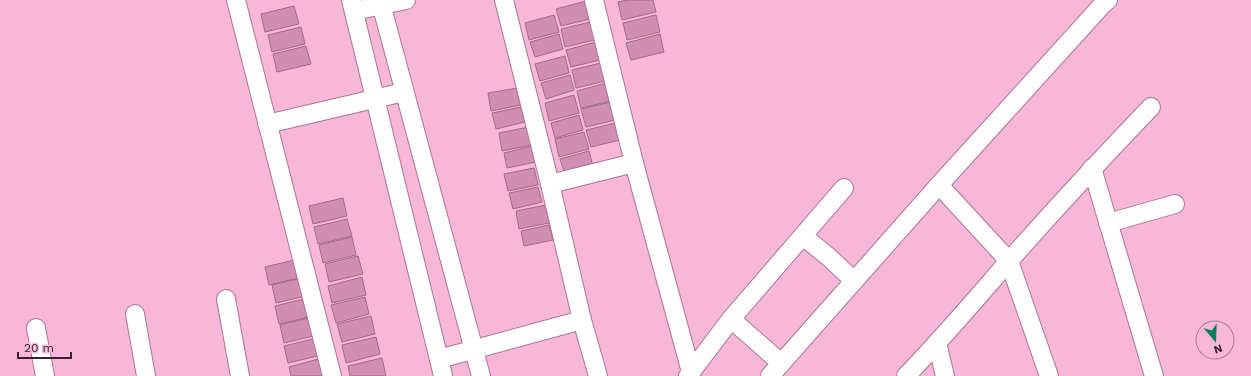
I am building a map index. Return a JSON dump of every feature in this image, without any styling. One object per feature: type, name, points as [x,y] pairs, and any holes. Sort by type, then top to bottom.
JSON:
[{"type":"street","points":[[236,0],[332,376]]},
{"type":"street","points":[[406,0],[352,6],[441,368],[474,349],[582,320]]},
{"type":"street","points":[[504,0],[582,320],[598,376]]},
{"type":"street","points":[[594,0],[634,164],[690,374]]},
{"type":"street","points":[[731,319],[770,359],[843,270],[939,185],[1108,0]]},
{"type":"street","points":[[380,3],[481,376]]},
{"type":"street","points":[[267,124],[404,92]]},
{"type":"street","points":[[906,376],[1092,168],[1151,107]]},
{"type":"street","points":[[550,184],[634,164]]},
{"type":"street","points":[[1092,168],[1154,376]]},
{"type":"street","points":[[939,185],[1009,261],[1049,376]]},
{"type":"street","points":[[690,374],[731,319],[844,188]]},
{"type":"street","points":[[1108,223],[1174,204]]},
{"type":"street","points":[[803,236],[843,270]]},
{"type":"street","points":[[226,298],[240,376]]},
{"type":"street","points":[[135,314],[146,376]]},
{"type":"street","points":[[36,328],[45,376]]},
{"type":"street","points":[[937,343],[945,376]]},
{"type":"building","points":[[590,0],[594,18],[561,26],[556,9]]},
{"type":"building","points":[[628,0],[653,0],[656,12],[622,20],[618,2]]},
{"type":"building","points":[[294,6],[299,24],[265,32],[261,14]]},
{"type":"building","points":[[554,15],[559,32],[529,40],[525,23]]},
{"type":"building","points":[[656,15],[660,32],[627,40],[623,23]]},
{"type":"building","points":[[595,21],[599,39],[565,47],[561,29]]},
{"type":"building","points":[[301,27],[305,44],[272,52],[268,35]]},
{"type":"building","points":[[559,34],[563,49],[535,57],[530,42]]},
{"type":"building","points":[[660,34],[664,52],[631,60],[626,43]]},
{"type":"building","points":[[600,41],[604,59],[571,67],[566,50]]},
{"type":"building","points":[[306,46],[311,64],[277,72],[273,54]]},
{"type":"building","points":[[565,56],[569,73],[540,81],[535,64]]},
{"type":"building","points":[[605,62],[610,80],[576,88],[572,70]]},
{"type":"building","points":[[570,75],[574,90],[546,99],[541,83]]},
{"type":"building","points":[[610,82],[615,100],[581,108],[577,91]]},
{"type":"building","points":[[518,88],[521,105],[491,111],[488,93]]},
{"type":"building","points":[[574,95],[579,113],[549,121],[545,103]]},
{"type":"building","points":[[615,101],[619,119],[586,127],[581,109]]},
{"type":"building","points":[[521,107],[525,122],[496,129],[492,113]]},
{"type":"building","points":[[579,115],[583,130],[555,138],[551,123]]},
{"type":"building","points":[[620,122],[624,139],[591,147],[586,130]]},
{"type":"building","points":[[529,127],[532,145],[502,151],[499,133]]},
{"type":"building","points":[[584,132],[589,149],[559,157],[555,139]]},
{"type":"building","points":[[532,146],[536,162],[507,168],[504,153]]},
{"type":"building","points":[[589,151],[593,166],[565,174],[560,159]]},
{"type":"building","points":[[534,168],[538,185],[508,191],[504,174]]},
{"type":"building","points":[[538,187],[542,202],[513,209],[509,193]]},
{"type":"building","points":[[343,198],[347,216],[313,224],[309,206]]},
{"type":"building","points":[[546,205],[549,223],[519,229],[516,211]]},
{"type":"building","points":[[347,219],[352,236],[318,244],[314,227]]},
{"type":"building","points":[[549,225],[553,240],[524,246],[521,231]]},
{"type":"building","points":[[352,237],[356,255],[323,263],[319,245]]},
{"type":"building","points":[[358,256],[363,274],[329,282],[325,264]]},
{"type":"building","points":[[298,259],[303,277],[269,285],[265,267]]},
{"type":"building","points":[[306,277],[310,295],[276,303],[272,285]]},
{"type":"building","points":[[362,277],[366,295],[332,303],[328,286]]},
{"type":"building","points":[[365,297],[369,314],[336,323],[331,305]]},
{"type":"building","points":[[308,298],[313,316],[279,324],[275,306]]},
{"type":"building","points":[[371,316],[375,334],[342,342],[337,324]]},
{"type":"building","points":[[313,317],[317,335],[284,343],[280,325]]},
{"type":"building","points":[[376,337],[380,354],[346,363],[342,345]]},
{"type":"building","points":[[317,338],[322,355],[288,363],[284,346]]},
{"type":"building","points":[[322,358],[326,376],[291,376],[289,367]]},
{"type":"building","points":[[382,358],[386,376],[350,376],[348,366]]}]
